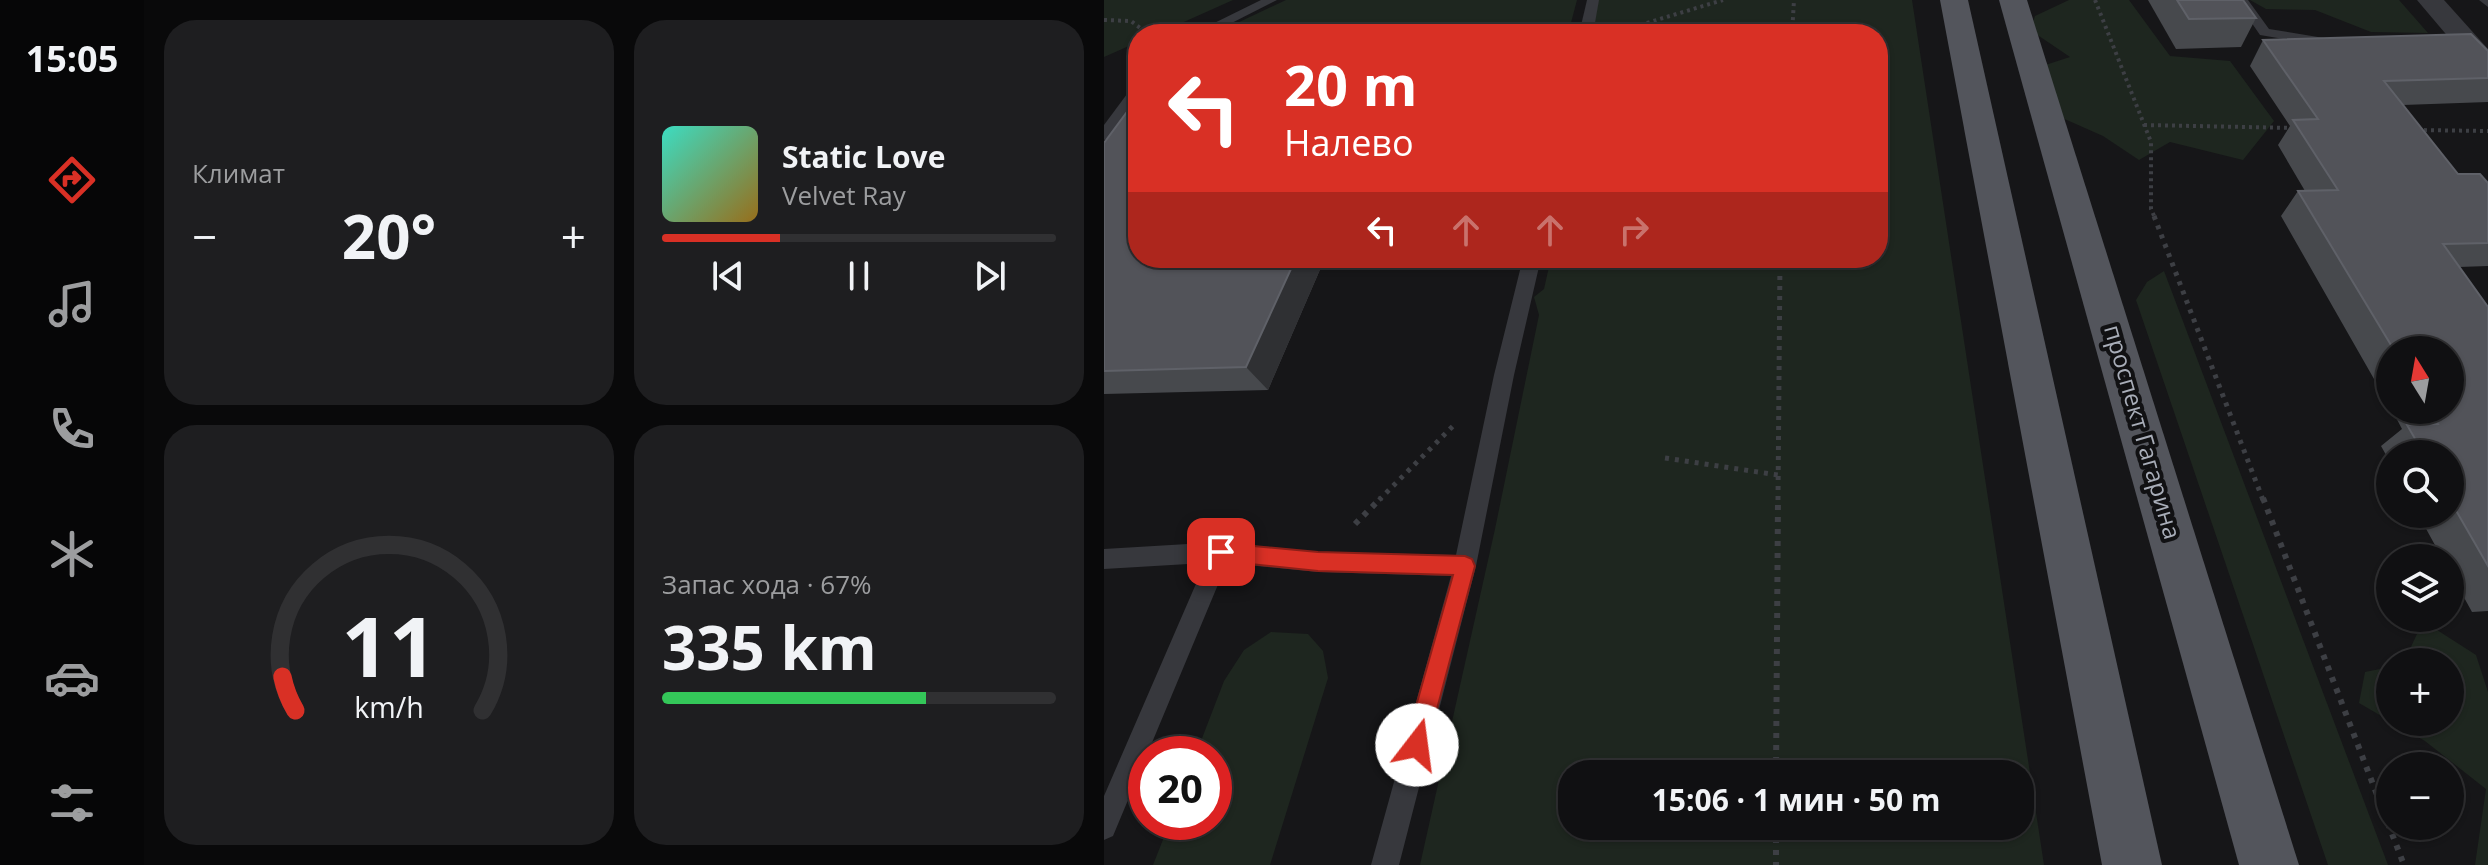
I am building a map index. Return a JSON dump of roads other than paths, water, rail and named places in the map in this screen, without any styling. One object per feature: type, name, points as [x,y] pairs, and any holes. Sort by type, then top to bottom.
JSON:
[{"type":"main road","points":[[1954,0],[2132,865]]},
{"type":"main road","name":"проспект Гагарина","points":[[2013,0],[2269,865]]},
{"type":"street","points":[[2430,0],[2456,38],[2488,66]]},
{"type":"lane","points":[[1220,24],[1271,0]]},
{"type":"lane","points":[[1588,24],[1593,0]]},
{"type":"lane","points":[[2242,0],[2265,32],[2316,43],[2345,42]]},
{"type":"lane","points":[[1104,135],[1128,103]]},
{"type":"lane","points":[[1385,865],[1465,566],[1530,268]]},
{"type":"lane","points":[[1104,559],[1221,552],[1318,562],[1465,566]]},
{"type":"lane","points":[[1104,827],[1221,552]]}]
